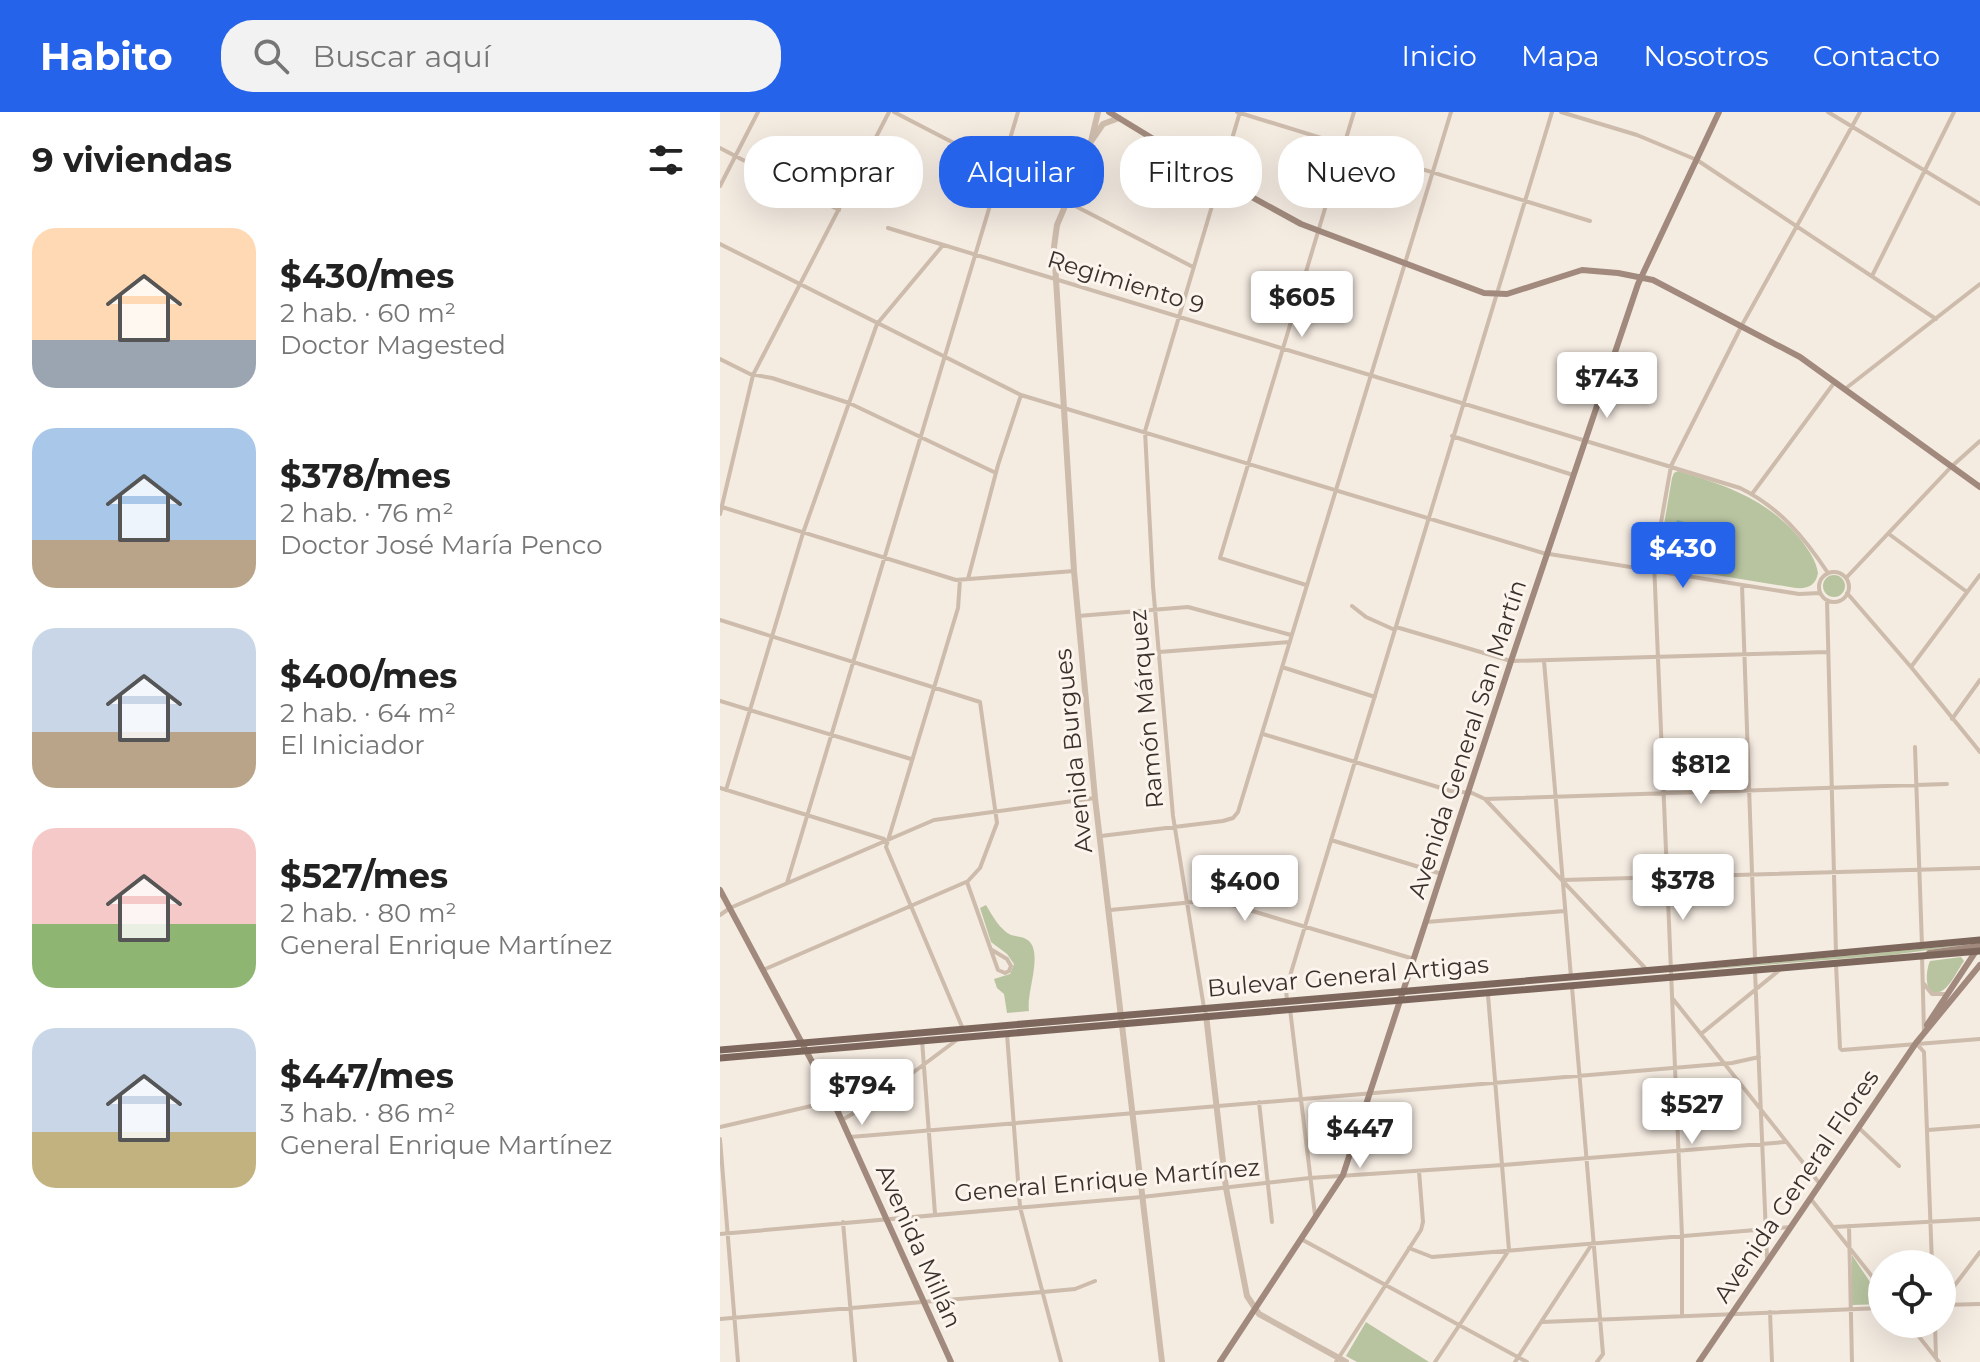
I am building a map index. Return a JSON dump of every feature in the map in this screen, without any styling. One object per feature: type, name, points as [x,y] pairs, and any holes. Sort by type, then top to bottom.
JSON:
[{"type":"main road","points":[[1109,112],[1149,136]]},
{"type":"main road","name":"Avenida General San Martín","points":[[1220,1362],[1343,1175],[1467,793],[1641,276],[1719,112]]},
{"type":"main road","points":[[1262,201],[1319,231],[1484,293],[1496,295],[1520,290],[1582,270],[1641,276],[1800,357],[1980,487]]},
{"type":"main road","name":"Avenida Millán","points":[[720,890],[833,1101],[951,1362]]},
{"type":"main road","name":"Bulevar General Artigas","points":[[1755,965],[1784,967],[1922,946],[1979,947]]},
{"type":"main road","name":"Bulevar General Artigas","points":[[720,1050],[962,1033],[1836,958],[1922,956],[1979,947]]},
{"type":"main road","name":"Avenida General Flores","points":[[1699,1362],[1979,947]]},
{"type":"main road","name":"Avenida General Flores","points":[[1924,1031],[1980,965]]},
{"type":"main road","name":"Bulevar General Artigas","points":[[1402,995],[1487,992],[1647,971],[1670,973]]},
{"type":"main road","name":"Bulevar General Artigas","points":[[720,1058],[922,1040],[962,1033],[1007,1033],[1122,1019]]},
{"type":"street","points":[[720,186],[758,112]]},
{"type":"street","points":[[720,514],[753,375],[892,112],[940,136]]},
{"type":"street","points":[[1011,136],[1018,112]]},
{"type":"street","name":"Avenida Burgues","points":[[1093,136],[1098,112]]},
{"type":"street","points":[[1239,112],[1313,136]]},
{"type":"street","name":"Ramón Márquez","points":[[1232,136],[1239,112]]},
{"type":"street","points":[[1347,136],[1354,112]]},
{"type":"street","points":[[1100,836],[1233,818],[1238,812],[1451,112]]},
{"type":"street","points":[[1315,1217],[1286,989],[1552,112]]},
{"type":"street","points":[[1561,112],[1637,135],[1697,160],[1936,319]]},
{"type":"street","points":[[1828,112],[1980,204]]},
{"type":"street","points":[[1682,1316],[1682,1236],[1654,571],[1671,466],[1742,325],[1860,112]]},
{"type":"street","points":[[1873,275],[1954,112]]},
{"type":"street","name":"Avenida Burgues","points":[[1095,136],[1107,121],[1119,118]]},
{"type":"street","points":[[720,148],[839,210]]},
{"type":"street","points":[[1424,171],[1590,221]]},
{"type":"street","points":[[787,883],[988,208]]},
{"type":"street","name":"Avenida Burgues","points":[[1065,208],[1054,239],[1074,571],[1095,798],[1162,1362]]},
{"type":"street","points":[[1080,208],[1193,267]]},
{"type":"street","name":"Ramón Márquez","points":[[1210,208],[1145,431],[1155,609],[1175,827],[1205,1012],[1226,1188],[1245,1290],[1255,1309]]},
{"type":"street","points":[[1306,585],[1220,558],[1326,208]]},
{"type":"street","name":"Regimiento 9","points":[[888,228],[1720,480],[1752,494],[1795,529],[1828,573]]},
{"type":"street","points":[[720,244],[1021,395],[1547,554],[1808,595],[1820,593]]},
{"type":"street","points":[[887,840],[723,789],[803,533],[877,324],[943,245]]},
{"type":"street","points":[[1845,389],[1980,284]]},
{"type":"street","points":[[720,359],[753,375],[772,378],[849,403],[996,473]]},
{"type":"street","points":[[1752,494],[1834,382]]},
{"type":"street","points":[[968,579],[996,473],[1021,395]]},
{"type":"street","points":[[1452,436],[1573,475]]},
{"type":"street","points":[[1846,578],[1951,467],[1980,441]]},
{"type":"street","points":[[722,507],[960,580],[1074,571]]},
{"type":"street","points":[[1889,534],[1967,592]]},
{"type":"street","points":[[1828,573],[1839,573],[1846,578],[1847,593],[1840,600],[1827,600],[1820,593],[1820,580],[1828,573]]},
{"type":"street","points":[[1911,667],[1980,575]]},
{"type":"street","points":[[842,1120],[875,1101],[962,1033],[886,847],[960,601],[960,580]]},
{"type":"street","points":[[1742,585],[1768,1261]]},
{"type":"street","points":[[1847,593],[1980,752]]},
{"type":"street","points":[[1827,600],[1840,1048],[1846,1051],[1980,1039]]},
{"type":"street","points":[[1352,606],[1366,617],[1395,628],[1511,661],[1827,652]]},
{"type":"street","points":[[1078,616],[1188,607],[1292,635]]},
{"type":"street","points":[[720,620],[980,702],[996,812],[996,830],[990,846],[980,868],[967,882],[763,970]]},
{"type":"street","points":[[1159,652],[1290,642]]},
{"type":"street","points":[[1544,661],[1603,1354],[1597,1362]]},
{"type":"street","points":[[1282,667],[1375,697]]},
{"type":"street","points":[[1952,719],[1980,680]]},
{"type":"street","points":[[720,701],[911,759]]},
{"type":"street","points":[[1263,734],[1485,799],[1947,784]]},
{"type":"street","points":[[1915,747],[1922,946]]},
{"type":"street","points":[[720,915],[934,820],[1095,798]]},
{"type":"street","points":[[1485,799],[1647,971]]},
{"type":"street","points":[[1331,840],[1442,874]]},
{"type":"street","points":[[1563,880],[1980,868]]},
{"type":"street","points":[[967,882],[998,970],[1009,971],[1011,966],[1007,959],[992,950]]},
{"type":"street","points":[[1108,911],[1187,901],[1220,901],[1414,959]]},
{"type":"street","points":[[1426,922],[1565,911]]},
{"type":"street","points":[[1922,956],[1924,1031]]},
{"type":"street","points":[[1701,1034],[1784,967]]},
{"type":"street","points":[[1922,982],[1932,994],[1946,994]]},
{"type":"street","points":[[1435,1362],[1509,1250],[1487,992]]},
{"type":"street","points":[[1671,997],[1820,1184]]},
{"type":"street","points":[[1007,1033],[1020,1207],[1061,1362]]},
{"type":"street","points":[[922,1040],[935,1214]]},
{"type":"street","points":[[1916,1043],[1924,1052],[1931,1250]]},
{"type":"street","points":[[850,1137],[1723,1063],[1759,1057]]},
{"type":"street","points":[[720,1127],[833,1101]]},
{"type":"street","points":[[1259,1102],[1272,1222]]},
{"type":"street","points":[[1928,1130],[1980,1126]]},
{"type":"street","points":[[1858,1127],[1899,1166]]},
{"type":"street","points":[[720,1139],[738,1362]]},
{"type":"street","name":"General Enrique Martínez","points":[[720,1234],[1142,1197],[1343,1175],[1785,1142]]},
{"type":"street","points":[[1337,1360],[1423,1222],[1419,1171]]},
{"type":"street","points":[[1810,1198],[1868,1271]]},
{"type":"street","points":[[1834,1227],[1980,1219]]},
{"type":"street","points":[[843,1222],[855,1362]]},
{"type":"street","points":[[1849,1226],[1852,1362]]},
{"type":"street","points":[[1409,1248],[1432,1257],[1791,1227]]},
{"type":"street","points":[[1301,1239],[1517,1360],[1527,1362]]},
{"type":"street","points":[[1517,1360],[1594,1242]]},
{"type":"street","points":[[1956,1285],[1980,1252]]},
{"type":"street","points":[[720,1319],[1075,1289],[1095,1281]]},
{"type":"street","points":[[1956,1304],[1980,1304]]},
{"type":"street","points":[[1542,1322],[1868,1308]]},
{"type":"street","points":[[1255,1309],[1337,1360],[1346,1362]]},
{"type":"street","points":[[1770,1312],[1772,1362]]},
{"type":"street","points":[[1920,1338],[1937,1361]]},
{"type":"street","points":[[1936,1338],[1937,1361]]},
{"type":"green space","points":[[1678,471],[1730,488],[1775,514],[1812,556],[1818,573],[1813,583],[1808,587],[1796,588],[1661,566],[1658,559],[1672,478]]},
{"type":"green space","points":[[1834,575],[1842,578],[1845,586],[1842,594],[1834,597],[1826,594],[1823,586],[1826,578]]},
{"type":"green space","points":[[986,905],[1003,930],[1027,939],[1033,947],[1029,1011],[1007,1013],[1004,994],[997,988],[994,979],[1010,974],[1014,964],[991,942],[980,908]]},
{"type":"green space","points":[[1974,944],[1891,955],[1674,972]]},
{"type":"green space","points":[[1961,957],[1964,961],[1946,987],[1939,992],[1930,990],[1927,970],[1930,961]]},
{"type":"green space","points":[[1852,1255],[1868,1279],[1868,1304],[1852,1305]]},
{"type":"green space","points":[[1366,1322],[1429,1362],[1357,1362],[1346,1356]]},
{"type":"water","points":[[1677,520],[1698,526],[1693,540],[1673,534]]}]
